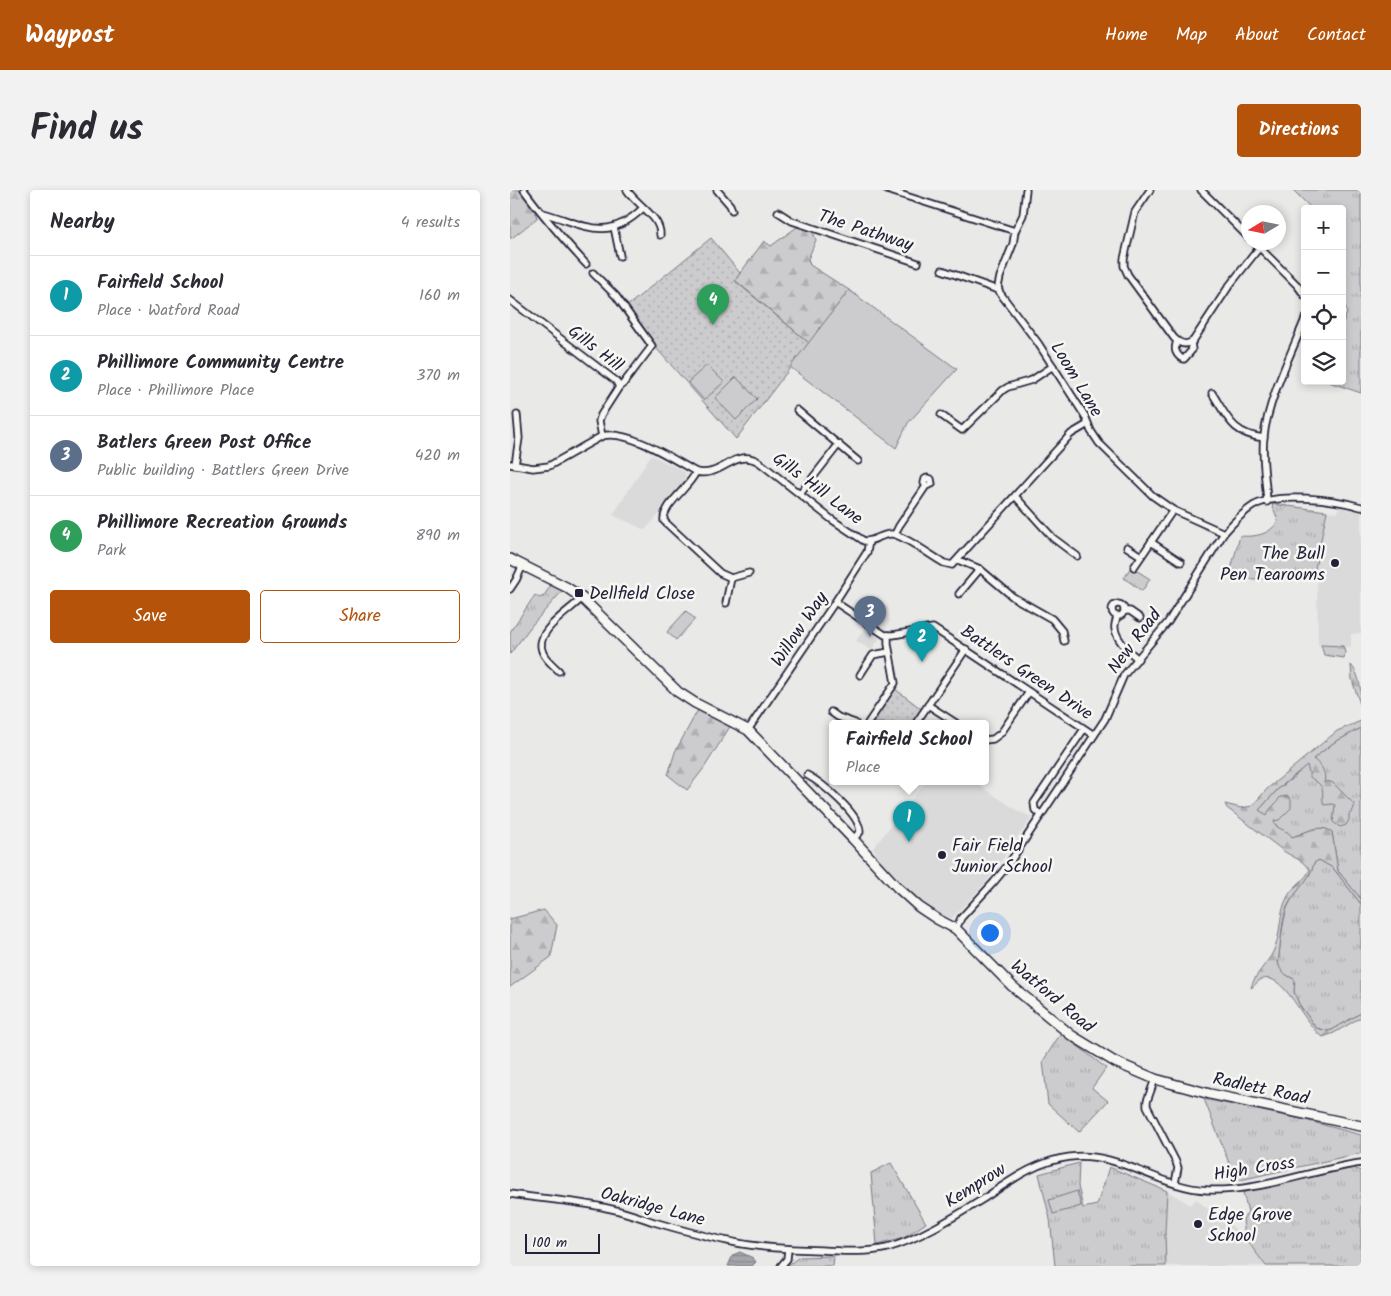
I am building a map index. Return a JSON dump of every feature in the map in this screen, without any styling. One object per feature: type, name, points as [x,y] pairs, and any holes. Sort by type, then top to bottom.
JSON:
[{"type":"main road","name":"Watford Road","points":[[510,559],[566,587],[582,598],[678,692],[695,704],[748,730],[897,887],[919,907],[956,929],[1012,986],[1071,1035],[1115,1062],[1155,1079]]},
{"type":"main road","name":"Radlett Road","points":[[1155,1079],[1210,1094],[1361,1126]]},
{"type":"street","points":[[524,190],[548,222],[586,264]]},
{"type":"street","points":[[627,190],[655,219],[661,228],[660,235]]},
{"type":"street","points":[[717,190],[730,204],[732,210]]},
{"type":"street","points":[[887,190],[1015,231]]},
{"type":"street","points":[[942,270],[998,290],[1000,276],[1014,244],[1015,231],[1023,215],[1026,190]]},
{"type":"street","points":[[1150,190],[1135,212],[1124,266],[1128,275],[1177,341],[1185,344],[1191,342],[1257,250]]},
{"type":"street","points":[[1201,190],[1241,230]]},
{"type":"street","points":[[543,213],[582,227],[601,229],[633,218],[643,208]]},
{"type":"street","name":"The Pathway","points":[[778,212],[792,221],[918,263]]},
{"type":"street","points":[[614,226],[620,256]]},
{"type":"street","points":[[1261,250],[1297,285],[1304,295]]},
{"type":"street","points":[[593,273],[616,296],[652,346],[619,387]]},
{"type":"street","name":"Loom Lane","points":[[998,290],[1053,366],[1099,443],[1153,496],[1173,510],[1224,533]]},
{"type":"street","name":"Gills Hill","points":[[510,300],[616,381],[619,387],[599,421],[602,436]]},
{"type":"street","points":[[1267,502],[1264,438],[1271,405],[1301,329]]},
{"type":"street","points":[[1177,341],[1175,348],[1181,358],[1187,357],[1190,354],[1192,350],[1191,342]]},
{"type":"street","points":[[941,414],[962,430],[1002,390],[1032,380],[1053,366]]},
{"type":"street","points":[[1212,393],[1236,428],[1248,435],[1264,438]]},
{"type":"street","points":[[797,410],[858,461]]},
{"type":"street","points":[[517,414],[519,438],[513,465],[533,468],[549,466],[602,436],[615,434],[633,440],[696,472],[690,483],[665,511],[663,518],[666,525],[720,573],[731,578],[750,574]]},
{"type":"street","points":[[926,486],[895,534],[944,563],[952,565],[1071,434],[1088,424]]},
{"type":"street","points":[[800,494],[839,444]]},
{"type":"street","name":"Gills Hill Lane","points":[[696,472],[714,472],[736,459],[749,458],[759,462],[858,538],[869,541],[885,534],[895,534]]},
{"type":"street","points":[[1015,496],[1052,538],[1077,556]]},
{"type":"street","name":"New Road","points":[[956,929],[961,918],[1008,865],[1109,711],[1120,682],[1168,622],[1224,533],[1250,508],[1267,502],[1291,499],[1332,500],[1361,507]]},
{"type":"street","points":[[1134,567],[1173,510]]},
{"type":"street","name":"Willow Way","points":[[748,730],[811,640],[867,552],[869,541]]},
{"type":"street","points":[[1151,542],[1181,562]]},
{"type":"street","points":[[1127,547],[1141,556]]},
{"type":"street","points":[[958,560],[980,569],[1012,597],[1052,619],[1062,631],[1064,641]]},
{"type":"street","points":[[510,589],[522,566]]},
{"type":"street","points":[[959,594],[980,569]]},
{"type":"street","points":[[726,603],[731,578]]},
{"type":"street","points":[[559,671],[543,655],[542,640],[547,630],[558,618],[582,598]]},
{"type":"street","points":[[835,602],[888,635],[895,683],[870,720]]},
{"type":"street","points":[[1117,617],[1112,612],[1117,604],[1122,605],[1125,610],[1140,618]]},
{"type":"street","points":[[1117,617],[1124,615],[1125,610]]},
{"type":"street","points":[[1117,617],[1116,632],[1126,647],[1138,659]]},
{"type":"street","name":"Battlers Green Drive","points":[[888,635],[933,628],[1094,735]]},
{"type":"street","points":[[918,720],[966,649]]},
{"type":"street","points":[[860,674],[873,655],[889,652]]},
{"type":"street","points":[[989,740],[993,739],[1000,733],[1029,692]]},
{"type":"street","points":[[928,705],[951,720]]},
{"type":"street","points":[[830,712],[846,720]]},
{"type":"street","points":[[1041,814],[1035,810],[1034,803],[1084,729]]},
{"type":"street","points":[[807,775],[816,780],[842,802],[859,825],[860,832],[853,840]]},
{"type":"street","points":[[1155,1079],[1147,1106],[1176,1162],[1178,1168],[1175,1184]]},
{"type":"street","name":"Kemprow","points":[[788,1249],[849,1251],[888,1248],[913,1238],[952,1217],[1036,1166],[1062,1158],[1087,1156],[1108,1159],[1175,1184]]},
{"type":"street","name":"High Cross","points":[[1175,1184],[1208,1190],[1248,1187],[1265,1185],[1343,1165],[1361,1163]]},
{"type":"street","name":"Oakridge Lane","points":[[510,1194],[607,1208],[728,1241],[788,1249]]},
{"type":"street","points":[[781,1266],[787,1259],[788,1249]]},
{"type":"shaded area","points":[[651,455],[685,472],[686,484],[645,530],[613,515]]},
{"type":"shaded area","points":[[1339,507],[1361,512],[1361,633],[1351,634],[1351,647],[1318,645],[1317,579],[1313,578],[1327,511],[1337,513]]},
{"type":"shaded area","points":[[881,603],[888,607],[890,622],[885,630],[870,620]]},
{"type":"shaded area","points":[[865,628],[880,638],[871,650],[856,641]]},
{"type":"shaded area","name":"Fair Field Junior School","points":[[924,785],[978,785],[1020,812],[1032,817],[988,880],[952,918],[938,915],[909,890],[881,862],[873,848]]},
{"type":"shaded area","name":"Edge Grove School","points":[[1167,1191],[1191,1205],[1196,1199],[1216,1216],[1219,1213],[1248,1242],[1266,1266],[1166,1266]]},
{"type":"shaded area","points":[[740,1252],[753,1258],[756,1262],[752,1266],[728,1266],[733,1255]]},
{"type":"green space","points":[[510,190],[519,190],[534,208],[537,218],[512,238],[510,238]]},
{"type":"green space","points":[[1293,190],[1361,190],[1361,393],[1338,385],[1346,385],[1346,205],[1308,205]]},
{"type":"green space","points":[[797,227],[813,232],[816,240],[808,259],[810,265],[849,290],[809,343],[735,280],[764,241],[771,246]]},
{"type":"green space","points":[[711,238],[740,273],[735,281],[809,343],[736,439],[657,349],[626,307]]},
{"type":"green space","points":[[849,290],[957,369],[908,423],[896,448],[790,367]]},
{"type":"green space","points":[[707,365],[724,382],[704,400],[688,382]]},
{"type":"green space","points":[[736,377],[757,399],[736,420],[715,398]]},
{"type":"green space","points":[[1272,504],[1327,511],[1313,578],[1246,579],[1231,569],[1240,536],[1262,534],[1275,526],[1278,521]]},
{"type":"green space","points":[[1131,567],[1150,579],[1142,591],[1124,578]]},
{"type":"green space","points":[[552,583],[564,589],[532,625],[510,654],[510,632],[535,595],[539,598],[544,596]]},
{"type":"green space","points":[[686,611],[695,619],[676,640],[667,632]]},
{"type":"green space","points":[[1321,645],[1343,646],[1344,658],[1324,655]]},
{"type":"green space","points":[[1351,665],[1359,679],[1361,707],[1352,680]]},
{"type":"green space","points":[[895,689],[923,710],[915,720],[874,720]]},
{"type":"green space","points":[[699,708],[731,725],[704,768],[687,790],[668,775],[675,752]]},
{"type":"green space","points":[[1361,721],[1361,728],[1333,743],[1313,759],[1323,769],[1325,775],[1324,783],[1327,781],[1333,783],[1355,805],[1349,814],[1349,820],[1346,825],[1340,827],[1333,822],[1335,805],[1324,805],[1321,787],[1310,777],[1307,765],[1278,789],[1259,810],[1267,815],[1280,797],[1288,796],[1291,800],[1291,808],[1279,820],[1274,821],[1277,827],[1292,837],[1307,831],[1323,828],[1332,832],[1338,871],[1361,899],[1361,904],[1333,868],[1319,860],[1314,863],[1309,875],[1290,901],[1285,913],[1279,966],[1284,973],[1295,980],[1294,992],[1299,1004],[1316,1028],[1327,1031],[1332,1030],[1361,1013],[1361,1017],[1334,1033],[1323,1037],[1316,1031],[1277,982],[1269,979],[1260,980],[1251,988],[1276,945],[1283,909],[1288,896],[1310,869],[1227,808],[1225,804],[1241,808],[1252,806],[1267,789],[1337,731]]},
{"type":"green space","points":[[1361,728],[1361,899],[1338,871],[1332,832],[1322,828],[1292,837],[1285,831],[1281,831],[1274,822],[1259,810],[1278,789],[1309,762],[1333,743]]},
{"type":"green space","points":[[1319,860],[1333,868],[1361,904],[1361,1013],[1327,1031],[1316,1028],[1299,1004],[1294,992],[1294,979],[1281,971],[1279,967],[1280,946],[1286,910],[1294,895],[1309,875],[1314,863]]},
{"type":"green space","points":[[544,910],[557,925],[551,957],[510,987],[510,919]]},
{"type":"green space","points":[[1061,1033],[1106,1068],[1092,1088],[1108,1101],[1079,1132],[1048,1104],[1043,1061]]},
{"type":"green space","points":[[1204,1099],[1305,1120],[1361,1135],[1361,1153],[1236,1181]]},
{"type":"green space","points":[[891,1163],[926,1223],[904,1238],[877,1245],[871,1173]]},
{"type":"green space","points":[[1079,1163],[1078,1186],[1083,1208],[1097,1205],[1109,1167],[1167,1191],[1166,1266],[1055,1266],[1050,1219],[1039,1174]]},
{"type":"green space","points":[[1354,1168],[1361,1171],[1361,1266],[1266,1266],[1245,1238],[1243,1219],[1248,1212],[1243,1192]]},
{"type":"green space","points":[[1077,1191],[1081,1206],[1053,1214],[1049,1200]]},
{"type":"green space","points":[[834,1256],[833,1266],[787,1266],[799,1257]]},
{"type":"place","name":"Phillimore Recreation Grounds","points":[[713,325]]},
{"type":"place","name":"The Bull Pen Tearooms","points":[[1335,563]]},
{"type":"place","name":"Dellfield Close","points":[[579,593]]},
{"type":"place","name":"Batlers Green Post Office","points":[[870,637]]},
{"type":"place","name":"Phillimore Community Centre","points":[[922,662]]},
{"type":"place","name":"Fairfield School","points":[[909,842]]},
{"type":"place","name":"Fair Field Junior School","points":[[942,855]]},
{"type":"place","name":"Edge Grove School","points":[[1198,1224]]}]
